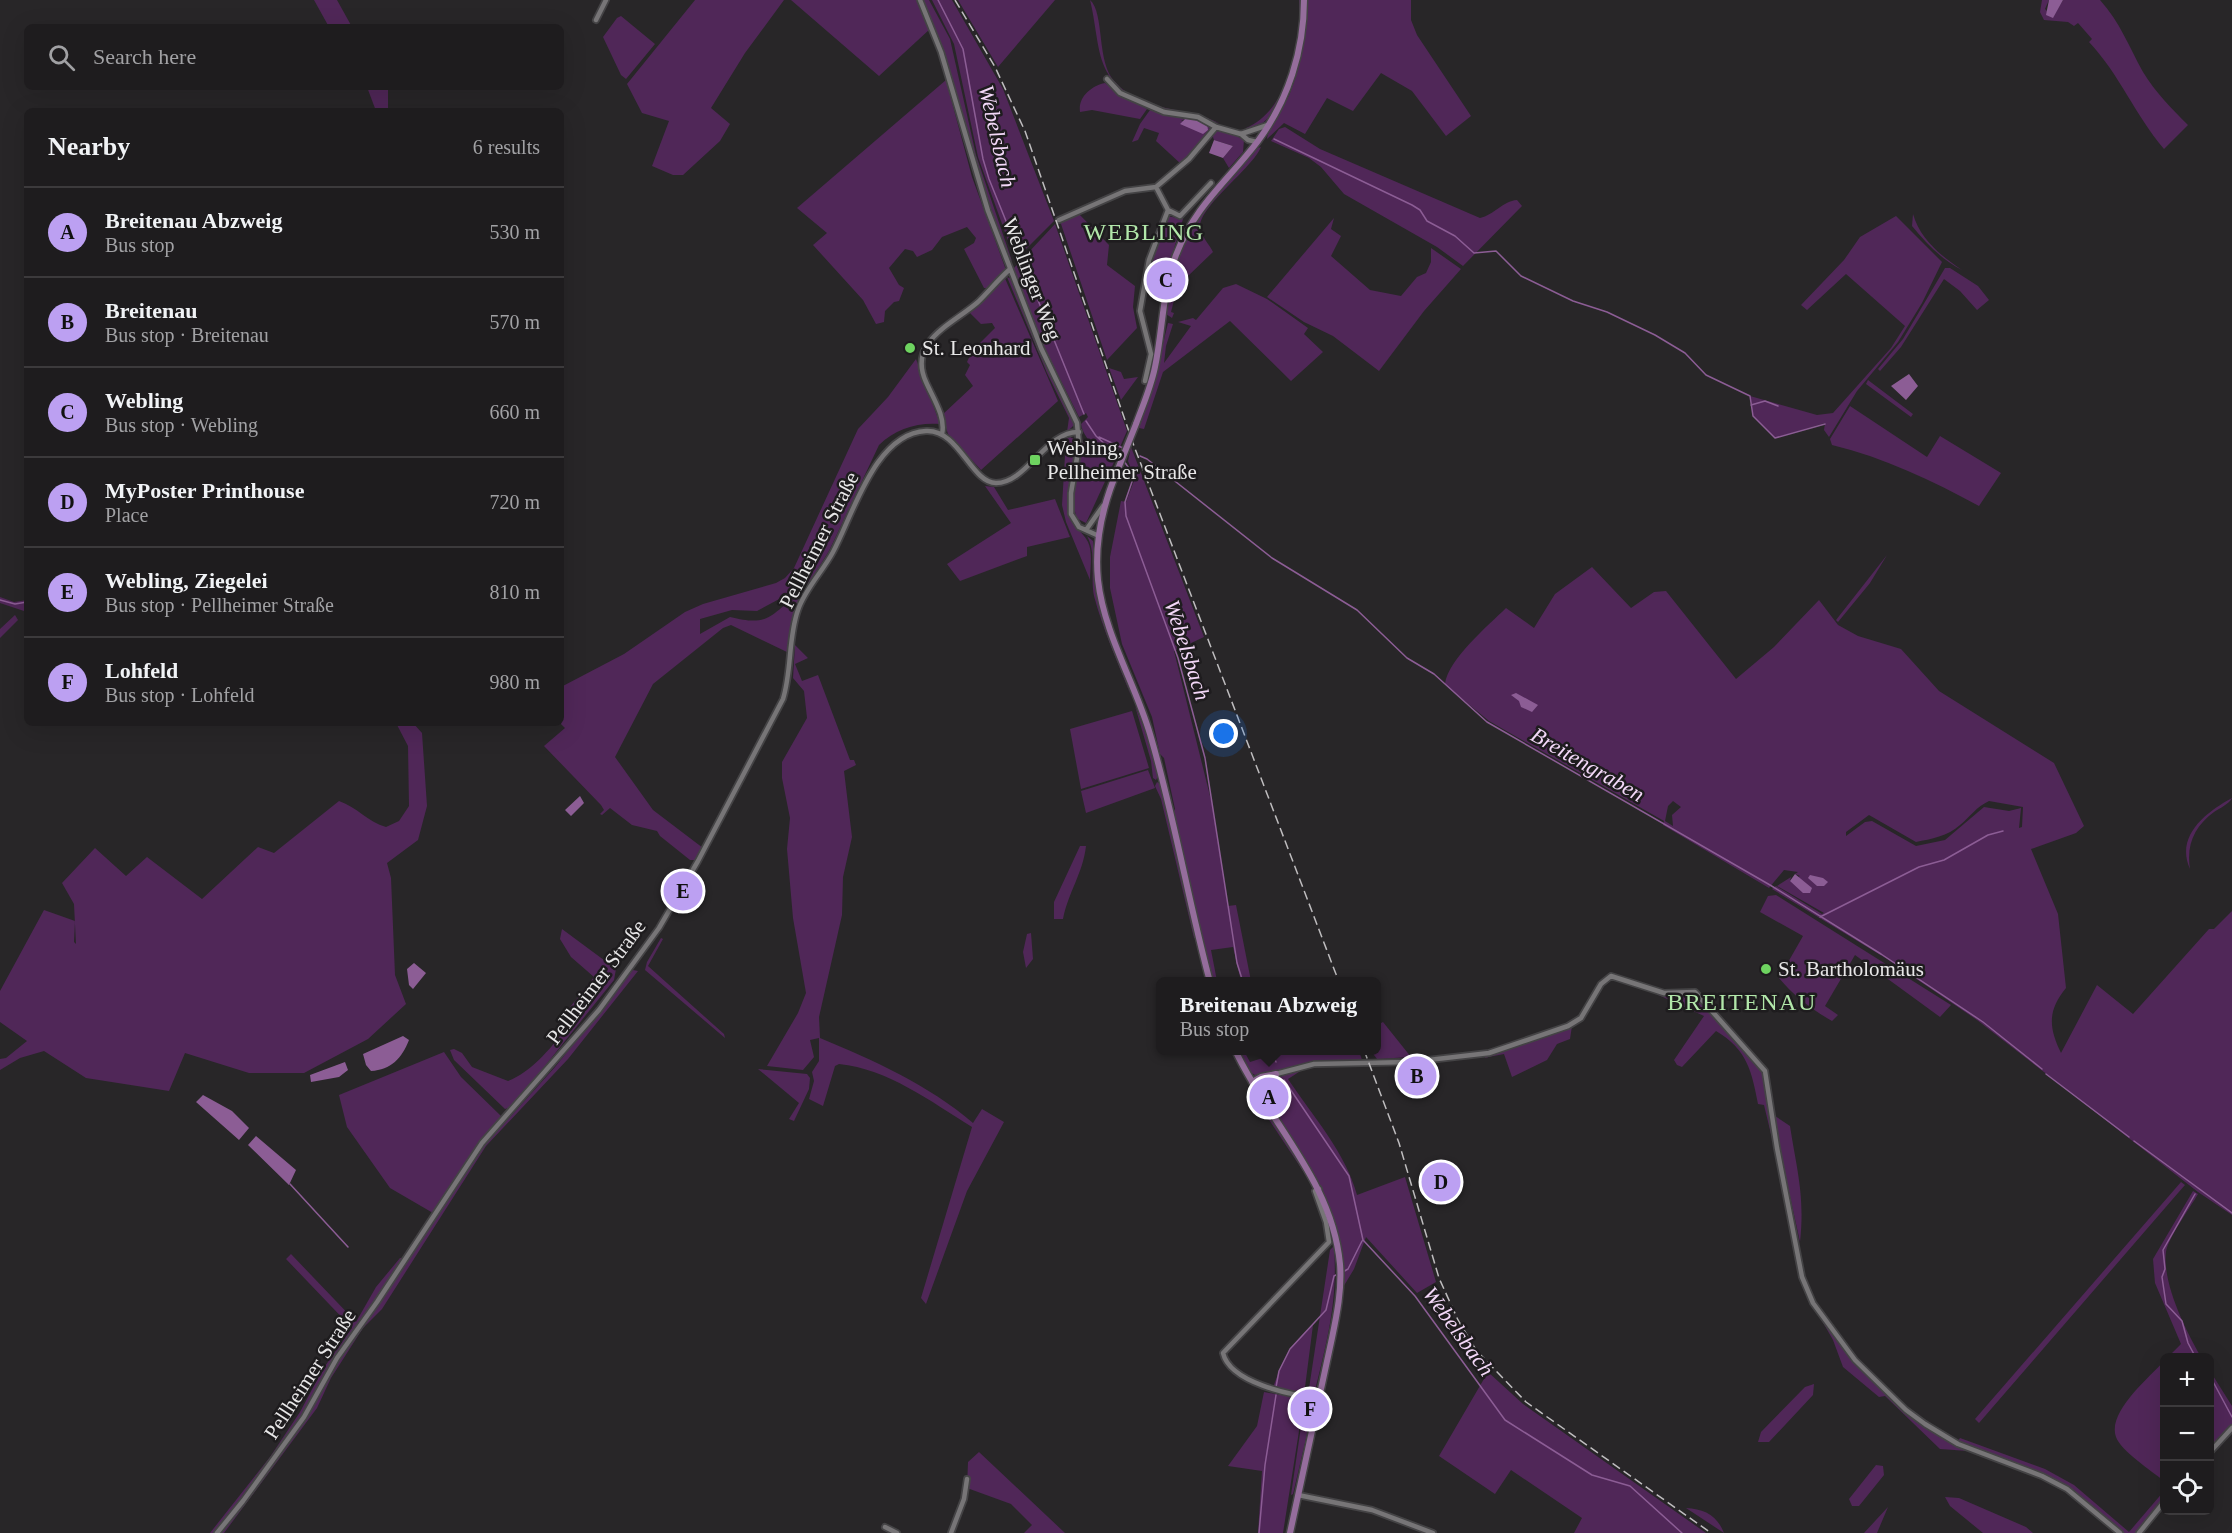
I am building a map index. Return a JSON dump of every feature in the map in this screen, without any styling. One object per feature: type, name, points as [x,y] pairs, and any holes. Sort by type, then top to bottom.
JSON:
[{"type":"main road","points":[[1209,977],[1150,735],[1116,644],[1101,594],[1099,536],[1105,503],[1150,387],[1167,288],[1184,236],[1200,207],[1257,142],[1283,99],[1296,62],[1303,32],[1304,0]]},
{"type":"main road","points":[[1238,1055],[1253,1084],[1319,1189],[1335,1236],[1340,1269],[1332,1338],[1317,1398],[1290,1533]]},
{"type":"main road","points":[[1253,1084],[1261,1077],[1276,1074]]},
{"type":"main road","points":[[1253,1084],[1269,1080],[1276,1074]]},
{"type":"main road","points":[[1269,1080],[1266,1091],[1270,1111]]},
{"type":"street","points":[[596,20],[606,0]]},
{"type":"street","name":"Weblinger Weg","points":[[920,0],[941,52],[984,201],[1041,348],[1075,415],[1079,432],[1070,503],[1075,521],[1086,530]]},
{"type":"street","points":[[1107,79],[1120,93],[1150,108],[1198,117],[1216,127],[1244,133],[1268,125]]},
{"type":"street","points":[[1059,220],[1125,191],[1156,187],[1189,159],[1216,127]]},
{"type":"street","points":[[1244,133],[1248,140],[1257,142]]},
{"type":"street","points":[[1156,187],[1168,210],[1183,215],[1211,183]]},
{"type":"street","points":[[1145,381],[1151,354],[1140,311],[1141,302],[1149,260],[1168,210]]},
{"type":"street","points":[[1010,268],[977,302],[937,332],[922,352],[923,377],[944,426],[942,434],[986,480],[997,483],[1012,479],[1053,443],[1073,432],[1079,432]]},
{"type":"street","name":"Pellheimer Straße","points":[[216,1533],[243,1501],[304,1417],[337,1358],[377,1302],[482,1143],[599,1010],[659,928],[698,861],[779,709],[788,680],[798,609],[833,552],[866,482],[879,462],[891,447],[908,436],[927,431],[942,434]]},
{"type":"street","points":[[1099,536],[1086,530],[1105,503]]},
{"type":"street","points":[[1276,1074],[1314,1064],[1412,1062],[1489,1053],[1568,1026],[1581,1018],[1601,984],[1611,975],[1664,993],[1695,992],[1765,1071],[1769,1105],[1802,1277],[1819,1312],[1855,1360],[1906,1410],[1925,1424],[1958,1444],[2050,1480],[2067,1489],[2120,1533]]},
{"type":"street","points":[[1317,1398],[1263,1387],[1230,1365],[1223,1353],[1329,1242],[1326,1222],[1315,1191],[1319,1189]]},
{"type":"street","points":[[2214,1448],[2232,1428]]},
{"type":"street","points":[[951,1533],[964,1499],[967,1479]]},
{"type":"street","points":[[1297,1495],[1372,1510],[1433,1533]]},
{"type":"street","points":[[2139,1533],[2160,1507]]},
{"type":"street","points":[[885,1527],[897,1533]]},
{"type":"shaded area","points":[[314,0],[337,0],[350,24],[327,24]]},
{"type":"shaded area","points":[[695,0],[784,0],[745,53],[711,108],[730,124],[720,141],[683,175],[673,175],[652,166],[669,121],[642,113],[627,84]]},
{"type":"shaded area","points":[[791,0],[917,0],[930,29],[879,76]]},
{"type":"shaded area","points":[[922,0],[929,0],[950,39],[976,155],[1012,261],[978,173],[940,42]]},
{"type":"shaded area","points":[[932,0],[952,0],[1003,89],[1054,221],[1015,260],[978,157],[954,44]]},
{"type":"shaded area","points":[[958,0],[1055,0],[998,67]]},
{"type":"shaded area","points":[[1090,0],[1098,16],[1105,63],[1115,82],[1126,92],[1139,99],[1208,118],[1221,124],[1159,110],[1125,92],[1114,82],[1107,71],[1098,46]]},
{"type":"shaded area","points":[[1299,0],[1301,0],[1300,16],[1298,35]]},
{"type":"shaded area","points":[[1307,0],[1411,0],[1411,20],[1417,35],[1471,116],[1446,136],[1412,91],[1381,73],[1353,111],[1327,98],[1305,134],[1284,123],[1267,139],[1290,93],[1298,70]]},
{"type":"shaded area","points":[[2042,0],[2049,0],[2045,9],[2053,17],[2063,0],[2100,0],[2107,8],[2143,72],[2164,100],[2188,125],[2164,149],[2144,123],[2110,68],[2089,42],[2092,39],[2078,23],[2074,26],[2068,22],[2044,20],[2040,12]]},
{"type":"shaded area","points":[[2049,0],[2063,0],[2053,18],[2046,15]]},
{"type":"shaded area","points":[[621,16],[655,44],[626,79],[621,75],[603,37]]},
{"type":"shaded area","points":[[1298,35],[1295,55],[1290,75],[1284,94],[1274,111],[1262,123],[1247,131],[1246,128],[1261,119],[1273,106],[1290,73]]},
{"type":"shaded area","points":[[946,80],[972,177],[1006,270],[988,288],[984,288],[964,249],[974,243],[976,238],[967,227],[942,237],[932,250],[917,257],[913,251],[905,249],[889,268],[899,285],[904,288],[899,301],[894,302],[885,311],[884,322],[876,324],[863,300],[813,245],[827,233],[797,208]]},
{"type":"shaded area","points":[[1105,83],[1120,95],[1147,109],[1140,119],[1092,110],[1080,112],[1081,102],[1086,93]]},
{"type":"shaded area","points":[[368,90],[388,90],[388,108],[375,108]]},
{"type":"shaded area","points":[[1150,110],[1185,119],[1181,121],[1207,124],[1210,129],[1181,164],[1156,141],[1159,133],[1144,128],[1138,140],[1132,142],[1140,124]]},
{"type":"shaded area","points":[[1185,119],[1196,119],[1207,124],[1208,130],[1203,134],[1180,124]]},
{"type":"shaded area","points":[[1285,127],[1320,149],[1480,218],[1512,201],[1517,200],[1522,206],[1463,266],[1437,247],[1344,194],[1321,167],[1309,158],[1271,141],[1279,129]]},
{"type":"shaded area","points":[[1217,131],[1229,132],[1244,140],[1243,152],[1229,168],[1223,158],[1233,146],[1214,140],[1212,134]]},
{"type":"shaded area","points":[[1214,140],[1233,146],[1223,158],[1209,153]]},
{"type":"shaded area","points":[[1261,147],[1256,156],[1216,199],[1202,219],[1200,231],[1213,252],[1188,276],[1181,272],[1171,312],[1174,313],[1172,318],[1166,314],[1177,260],[1187,237],[1198,216],[1255,149]]},
{"type":"shaded area","points":[[1079,214],[1109,245],[1107,265],[1135,286],[1133,307],[1137,328],[1107,360],[1060,221]]},
{"type":"shaded area","points":[[1913,214],[1916,223],[1932,246],[1962,270],[1941,256],[1918,233],[1912,226]]},
{"type":"shaded area","points":[[1167,216],[1183,219],[1163,285],[1146,282]]},
{"type":"shaded area","points":[[1896,216],[1942,262],[1922,303],[1898,342],[1857,391],[1829,437],[1824,430],[1825,423],[1775,438],[1753,416],[1750,396],[1817,415],[1833,413],[1891,348],[1905,326],[1846,274],[1807,310],[1801,305],[1844,260],[1860,237]]},
{"type":"shaded area","points":[[1334,218],[1331,229],[1341,236],[1331,256],[1370,290],[1401,296],[1417,277],[1426,273],[1431,262],[1431,248],[1461,269],[1424,311],[1379,371],[1333,336],[1304,322],[1267,297]]},
{"type":"shaded area","points":[[1055,224],[1127,431],[1116,456],[1112,459],[1097,449],[1085,435],[1081,424],[1088,417],[1086,413],[1079,417],[1042,343],[1013,269]]},
{"type":"shaded area","points":[[1945,268],[1950,268],[1978,286],[1989,300],[1977,310],[1960,291],[1944,279],[1901,347],[1880,371],[1878,369],[1903,339]]},
{"type":"shaded area","points":[[1004,276],[1058,401],[981,470],[948,434],[942,415],[973,386],[965,375],[970,365],[967,362],[972,351],[995,328],[992,323],[981,324],[968,311]]},
{"type":"shaded area","points":[[1007,277],[1011,279],[1045,363],[1070,411],[1074,425],[1067,432],[1069,418],[1047,373]]},
{"type":"shaded area","points":[[1236,284],[1267,299],[1308,328],[1304,334],[1323,352],[1291,381],[1230,321],[1163,372],[1144,429],[1139,428],[1152,389],[1168,323],[1173,324],[1166,346],[1164,363],[1191,326],[1178,322],[1193,318],[1196,320],[1223,288]]},
{"type":"shaded area","points":[[916,359],[940,424],[923,424],[907,428],[885,439],[879,445],[829,551],[809,583],[757,611],[732,610],[700,619],[700,634],[730,617],[755,621],[763,619],[802,593],[795,611],[789,653],[731,625],[723,628],[653,684],[615,757],[653,810],[703,848],[696,860],[690,860],[657,831],[632,825],[610,808],[602,815],[600,814],[604,810],[601,805],[544,746],[565,728],[563,726],[564,685],[624,654],[685,612],[703,604],[776,583],[785,578],[794,568],[858,429],[888,397]]},
{"type":"shaded area","points":[[1109,368],[1121,372],[1124,379],[1138,377],[1121,400]]},
{"type":"shaded area","points":[[1909,374],[1918,386],[1906,400],[1891,386]]},
{"type":"shaded area","points":[[1868,380],[1913,414],[1911,417],[1866,384]]},
{"type":"shaded area","points":[[1850,406],[1927,457],[1940,436],[2001,473],[1979,506],[1943,487],[1871,456],[1832,445],[1830,439]]},
{"type":"shaded area","points":[[1070,437],[1076,440],[1076,449],[1068,493],[1068,511],[1071,520],[1090,546],[1090,580],[1066,522],[1062,505],[1066,439]]},
{"type":"shaded area","points":[[1083,439],[1102,456],[1114,462],[1086,523],[1076,518],[1073,497]]},
{"type":"shaded area","points":[[1131,447],[1204,637],[1174,651],[1212,804],[1228,906],[1236,905],[1250,977],[1240,977],[1233,947],[1211,950],[1216,977],[1212,977],[1173,813],[1175,809],[1164,758],[1160,754],[1152,717],[1122,644],[1110,588],[1110,557],[1121,501],[1126,502],[1135,478],[1128,461]]},
{"type":"shaded area","points":[[985,486],[994,487],[1008,510],[1055,499],[1070,537],[1027,547],[1027,556],[960,581],[947,564],[1011,523]]},
{"type":"shaded area","points":[[1087,536],[1093,541],[1096,591],[1131,696],[1106,634],[1094,596],[1093,558]]},
{"type":"shaded area","points":[[1887,555],[1870,583],[1838,622],[1836,620]]},
{"type":"shaded area","points":[[1592,567],[1631,608],[1654,592],[1666,591],[1736,679],[1774,647],[1819,600],[1838,625],[1858,636],[1901,649],[1939,691],[2054,763],[2084,826],[2076,833],[2031,849],[2058,914],[2066,988],[2053,1012],[2052,1028],[2061,1053],[2097,985],[2133,1014],[2209,929],[2214,929],[2232,911],[2232,1215],[2198,1192],[1977,1020],[1887,959],[1772,889],[1776,886],[1822,914],[1824,913],[1777,886],[1791,877],[1790,881],[1800,876],[1795,874],[1798,872],[1784,870],[1769,888],[1663,825],[1664,821],[1489,721],[1445,684],[1453,664],[1461,653],[1506,608],[1534,628],[1555,594]],"holes":[[[1673,801],[1681,807],[1672,815],[1673,826],[1665,821],[1668,806]],[[1989,801],[2023,807],[2022,827],[2019,828],[2021,808],[2009,811],[1984,807],[1945,840],[1916,846],[1872,821],[1865,822],[1846,836],[1846,832],[1869,815],[1916,842],[1933,838],[1955,829]]]},
{"type":"shaded area","points":[[0,597],[14,602],[24,600],[24,611],[0,603]]},
{"type":"shaded area","points":[[15,615],[18,620],[0,638],[0,629]]},
{"type":"shaded area","points":[[795,645],[808,658],[795,664],[802,681],[818,675],[850,760],[854,760],[856,765],[844,771],[852,837],[843,877],[842,915],[819,1017],[820,1038],[919,1085],[973,1123],[982,1109],[1004,1122],[967,1191],[926,1304],[921,1298],[972,1127],[892,1079],[857,1067],[839,1064],[835,1066],[823,1106],[809,1099],[814,1081],[812,1072],[819,1061],[819,1038],[810,1040],[814,1057],[803,1070],[767,1066],[798,1013],[806,993],[793,918],[787,849],[790,818],[782,778],[782,762],[807,718],[804,691],[793,678]]},
{"type":"shaded area","points":[[1516,693],[1538,705],[1532,712],[1521,707],[1519,701],[1511,695]]},
{"type":"shaded area","points":[[1135,706],[1149,739],[1158,776],[1156,780],[1153,778],[1151,761]]},
{"type":"shaded area","points":[[1132,711],[1149,768],[1081,789],[1070,729]]},
{"type":"shaded area","points":[[398,726],[416,726],[422,733],[427,806],[418,840],[387,863],[391,878],[395,975],[406,1004],[368,1039],[304,1073],[249,1073],[185,1053],[169,1091],[86,1078],[44,1051],[20,1058],[0,1070],[0,1059],[6,1058],[27,1041],[0,1022],[0,991],[44,910],[75,921],[74,904],[62,883],[95,848],[126,876],[147,857],[202,899],[258,847],[274,853],[339,801],[386,827],[399,821],[409,806],[408,746]]},
{"type":"shaded area","points":[[1148,770],[1155,788],[1086,813],[1081,791]]},
{"type":"shaded area","points":[[1157,782],[1160,784],[1197,938],[1194,938],[1161,799],[1155,786]]},
{"type":"shaded area","points":[[580,796],[584,803],[571,816],[565,810]]},
{"type":"shaded area","points":[[2232,798],[2207,817],[2193,836],[2189,852],[2190,869],[2186,857],[2190,836],[2203,818]]},
{"type":"shaded area","points":[[1080,846],[1086,846],[1084,856],[1063,919],[1054,919],[1054,902]]},
{"type":"shaded area","points":[[1795,874],[1812,888],[1810,893],[1803,893],[1790,881]]},
{"type":"shaded area","points":[[1810,875],[1823,878],[1828,882],[1824,886],[1817,886],[1808,878]]},
{"type":"shaded area","points":[[1776,895],[1951,1005],[1940,1017],[1855,955],[1825,1006],[1838,1015],[1832,1021],[1824,1016],[1810,1007],[1779,978],[1803,936],[1760,912],[1768,896]]},
{"type":"shaded area","points":[[562,929],[616,969],[614,980],[512,1107],[505,1109],[454,1060],[450,1050],[454,1049],[462,1053],[472,1067],[508,1081],[524,1072],[546,1053],[565,1030],[559,1021],[594,977],[571,957],[560,939]]},
{"type":"shaded area","points":[[1031,933],[1033,959],[1026,968],[1023,952],[1027,934]]},
{"type":"shaded area","points":[[661,938],[663,939],[648,966],[724,1034],[725,1038],[645,970]]},
{"type":"shaded area","points":[[414,963],[426,973],[413,989],[409,985],[407,969]]},
{"type":"shaded area","points":[[633,970],[638,971],[568,1059],[486,1146],[382,1309],[363,1328],[331,1378],[317,1408],[224,1533],[219,1533],[304,1421],[343,1352],[484,1146],[555,1067]]},
{"type":"shaded area","points":[[1652,992],[1667,995],[1694,993],[1738,1041],[1763,1074],[1776,1155],[1764,1105],[1758,1104],[1750,1072],[1735,1046],[1716,1031],[1682,1067],[1677,1065],[1674,1060],[1704,1016]]},
{"type":"shaded area","points":[[1383,1022],[1411,1057],[1377,1059],[1374,1055],[1381,1055],[1381,1023]]},
{"type":"shaded area","points":[[1572,1026],[1570,1039],[1557,1044],[1547,1060],[1512,1077],[1504,1054],[1483,1058]]},
{"type":"shaded area","points":[[403,1036],[409,1040],[395,1062],[371,1071],[366,1065],[363,1054]]},
{"type":"shaded area","points":[[444,1052],[461,1077],[501,1116],[484,1136],[433,1213],[390,1188],[347,1127],[339,1095]]},
{"type":"shaded area","points":[[1242,1055],[1246,1055],[1250,1062],[1272,1055],[1360,1055],[1362,1060],[1328,1061],[1255,1075],[1250,1072]]},
{"type":"shaded area","points":[[345,1062],[348,1070],[339,1077],[311,1082],[310,1075]]},
{"type":"shaded area","points":[[758,1069],[807,1074],[810,1078],[809,1089],[794,1121],[789,1119],[799,1103]]},
{"type":"shaded area","points":[[1302,1070],[1288,1079],[1337,1149],[1357,1195],[1405,1177],[1436,1282],[1417,1293],[1366,1237],[1354,1269],[1342,1289],[1337,1244],[1327,1201],[1314,1174],[1279,1120],[1269,1098],[1269,1090],[1274,1082],[1282,1076]]},
{"type":"shaded area","points":[[1250,1091],[1253,1091],[1300,1160],[1313,1186]]},
{"type":"shaded area","points":[[203,1095],[232,1111],[249,1128],[239,1140],[196,1102]]},
{"type":"shaded area","points":[[1772,1114],[1790,1126],[1801,1197],[1800,1242]]},
{"type":"shaded area","points":[[256,1136],[296,1170],[289,1185],[248,1145]]},
{"type":"shaded area","points":[[2181,1182],[2185,1185],[1979,1423],[1975,1419]]},
{"type":"shaded area","points":[[2193,1191],[2198,1194],[2171,1239],[2166,1252],[2166,1264],[2176,1306],[2199,1353],[2172,1353],[2181,1344],[2155,1283],[2153,1259]]},
{"type":"shaded area","points":[[1334,1246],[1333,1304],[1314,1395],[1308,1395],[1330,1250]]},
{"type":"shaded area","points":[[291,1254],[356,1322],[376,1287],[400,1258],[403,1258],[332,1362],[301,1417],[223,1522],[214,1533],[210,1533],[270,1457],[300,1412],[323,1369],[352,1328],[286,1259]]},
{"type":"shaded area","points":[[1821,1319],[1854,1360],[1887,1394],[1924,1424],[1969,1451],[1940,1449],[1885,1396],[1879,1397],[1843,1367],[1833,1340]]},
{"type":"shaded area","points":[[1313,1325],[1304,1395],[1273,1388],[1288,1354]]},
{"type":"shaded area","points":[[2160,1365],[2160,1478],[2124,1448],[2116,1437],[2115,1427],[2123,1406]]},
{"type":"shaded area","points":[[1488,1372],[1523,1404],[1706,1533],[1574,1533],[1582,1518],[1511,1470],[1495,1494],[1439,1456]]},
{"type":"shaded area","points":[[2214,1377],[2232,1406],[2232,1425],[2214,1445]]},
{"type":"shaded area","points":[[1814,1384],[1813,1395],[1769,1442],[1758,1442],[1761,1432],[1805,1387]]},
{"type":"shaded area","points":[[1264,1392],[1304,1399],[1283,1533],[1258,1533],[1262,1471],[1228,1466],[1257,1426]]},
{"type":"shaded area","points":[[1305,1399],[1310,1401],[1308,1410],[1312,1413],[1291,1495]]},
{"type":"shaded area","points":[[1960,1438],[2045,1469],[2074,1485],[2129,1532],[2160,1496],[2160,1504],[2136,1533],[2122,1533],[2068,1488],[2044,1475],[1958,1441]]},
{"type":"shaded area","points":[[979,1452],[1065,1533],[1024,1533],[1032,1525],[1011,1504],[967,1488],[968,1462]]},
{"type":"shaded area","points":[[1876,1465],[1883,1466],[1884,1475],[1859,1506],[1852,1506],[1849,1499]]},
{"type":"shaded area","points":[[1945,1497],[1959,1498],[2026,1527],[2033,1533],[1983,1533],[1950,1506]]},
{"type":"shaded area","points":[[1888,1507],[1877,1533],[1864,1533]]},
{"type":"shaded area","points":[[1686,1508],[1699,1510],[1714,1517],[1724,1533]]},
{"type":"waterway","name":"Webelsbach","points":[[938,0],[963,49],[983,159],[989,179],[1084,414]]},
{"type":"waterway","points":[[1274,139],[1412,205],[1420,210],[1427,221],[1455,236],[1474,253],[1496,251],[1521,276],[1573,301],[1607,312],[1655,335],[1685,353],[1706,375],[1750,396],[1753,416],[1775,438],[1825,424]]},
{"type":"waterway","points":[[1751,405],[1765,401],[1778,406]]},
{"type":"waterway","name":"Breitengraben","points":[[1086,421],[1096,436],[1120,458]]},
{"type":"waterway","name":"Breitengraben","points":[[1099,437],[1125,449]]},
{"type":"waterway","name":"Breitengraben","points":[[1140,456],[1147,459],[1272,558],[1357,610],[1407,658],[1434,674],[1487,722],[1770,885],[1881,954],[1983,1022],[2042,1069]]},
{"type":"waterway","name":"Webelsbach","points":[[1124,461],[1134,476],[1125,502],[1126,516],[1178,658],[1205,758],[1237,963],[1241,977]]},
{"type":"waterway","points":[[0,600],[15,604],[24,602]]},
{"type":"waterway","points":[[1820,917],[1919,867],[1944,860],[1988,835],[2003,831]]},
{"type":"waterway","name":"Webelsbach","points":[[1273,1055],[1276,1062]]},
{"type":"waterway","name":"Breitengraben","points":[[2046,1074],[2129,1137]]},
{"type":"waterway","name":"Webelsbach","points":[[1284,1080],[1349,1176],[1363,1240],[1415,1296],[1505,1420],[1592,1475],[1630,1486],[1682,1533]]},
{"type":"waterway","name":"Breitengraben","points":[[2134,1141],[2232,1213]]},
{"type":"waterway","points":[[290,1184],[348,1247]]},
{"type":"waterway","points":[[2193,1353],[2182,1321],[2166,1304],[2162,1277],[2165,1269],[2163,1250],[2195,1194]]},
{"type":"waterway","points":[[1343,1272],[1348,1269],[1362,1241]]},
{"type":"waterway","points":[[1276,1387],[1279,1371],[1290,1349],[1326,1310],[1334,1276],[1338,1274]]},
{"type":"waterway","points":[[2214,1383],[2232,1417]]},
{"type":"waterway","points":[[1259,1533],[1265,1465],[1276,1395]]},
{"type":"railway","points":[[955,0],[995,67],[1025,131],[1134,446],[1337,977]]},
{"type":"railway","points":[[1366,1055],[1399,1143],[1439,1278],[1458,1320],[1476,1350],[1526,1402],[1711,1533]]},
{"type":"place","name":"Webling","points":[[1166,280]]},
{"type":"place","name":"St. Leonhard","points":[[910,348]]},
{"type":"place","name":"Webling, Pellheimer Straße","points":[[1035,460]]},
{"type":"place","name":"Webling, Ziegelei","points":[[683,891]]},
{"type":"place","name":"St. Bartholomäus","points":[[1766,969]]},
{"type":"place","name":"Breitenau","points":[[1417,1076]]},
{"type":"place","name":"Breitenau Abzweig","points":[[1269,1097]]},
{"type":"place","name":"MyPoster Printhouse","points":[[1441,1182]]},
{"type":"place","name":"Lohfeld","points":[[1310,1409]]},
{"type":"district","name":"WEBLING","points":[[1144,232]]},
{"type":"district","name":"BREITENAU","points":[[1742,1002]]}]
